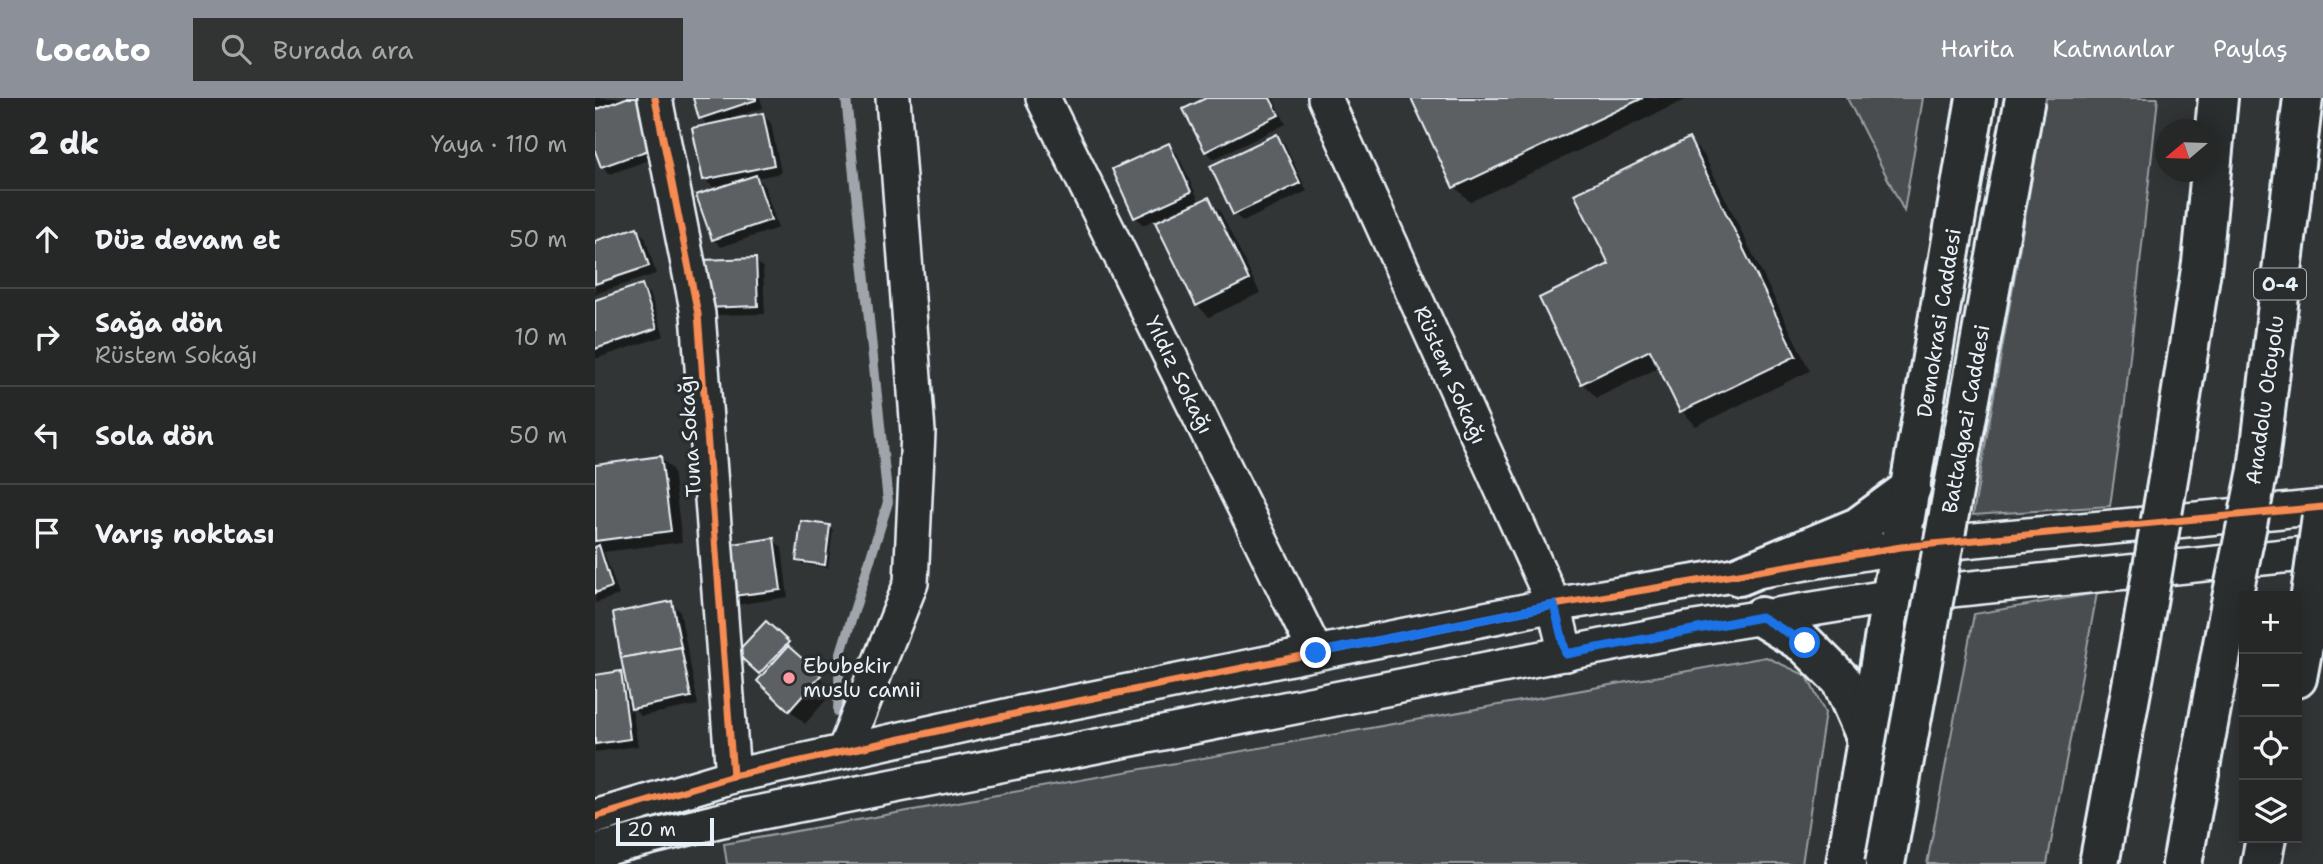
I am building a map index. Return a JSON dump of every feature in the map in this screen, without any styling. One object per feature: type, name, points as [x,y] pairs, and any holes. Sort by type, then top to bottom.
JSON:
[{"type":"main road","name":"Demokrasi Caddesi","points":[[1901,547],[1976,98]]},
{"type":"main road","name":"Battalgazi Caddesi","points":[[1885,864],[2025,98]]},
{"type":"main road","points":[[2099,864],[2144,626],[2202,263],[2218,98]]},
{"type":"main road","name":"Anadolu Otoyolu","points":[[2182,864],[2258,470],[2303,98]]},
{"type":"main road","points":[[1739,576],[1858,527],[1911,488]]},
{"type":"main road","points":[[2302,654],[2323,508]]},
{"type":"main road","points":[[1846,864],[1901,547]]},
{"type":"main road","points":[[1761,617],[1805,643],[1841,680],[1868,741]]},
{"type":"main road","points":[[2261,864],[2265,843]]},
{"type":"street","name":"Tuna Sokağı","points":[[655,98],[698,314],[733,776]]},
{"type":"street","points":[[844,751],[911,583],[918,432],[893,98]]},
{"type":"street","name":"Yıldız Sokağı","points":[[1043,98],[1316,653]]},
{"type":"street","name":"Rüstem Sokağı","points":[[1325,98],[1554,605],[1566,654]]},
{"type":"street","points":[[595,817],[733,776],[844,751],[1554,605],[1901,547],[2323,508]]},
{"type":"street","points":[[595,851],[722,820],[1761,617],[1893,596],[2323,552]]},
{"type":"shaded area","points":[[1847,98],[1923,98],[1904,211]]},
{"type":"shaded area","points":[[2046,98],[2158,98],[2125,402],[2110,506],[1973,515]]},
{"type":"shaded area","points":[[2097,593],[2047,864],[1927,864],[1974,614]]},
{"type":"shaded area","points":[[1766,657],[1807,676],[1825,713],[1802,864],[727,864],[724,844]]},
{"type":"building","points":[[626,98],[639,98],[657,147],[601,167],[595,151],[595,110]]},
{"type":"building","points":[[693,98],[756,98],[756,100],[699,119]]},
{"type":"building","points":[[1206,98],[1270,98],[1279,115],[1205,152],[1183,109]]},
{"type":"building","points":[[1411,98],[1643,98],[1453,188]]},
{"type":"building","points":[[763,113],[774,165],[703,180],[692,128]]},
{"type":"building","points":[[1277,134],[1300,183],[1233,215],[1210,166]]},
{"type":"building","points":[[1689,138],[1796,356],[1680,412],[1650,350],[1581,384],[1539,298],[1609,264],[1574,194]]},
{"type":"building","points":[[1169,143],[1191,192],[1134,218],[1112,169]]},
{"type":"building","points":[[756,175],[771,220],[712,240],[696,195]]},
{"type":"building","points":[[1209,197],[1249,280],[1196,306],[1155,222]]},
{"type":"building","points":[[637,227],[649,266],[595,284],[595,241]]},
{"type":"building","points":[[756,258],[758,306],[704,308],[702,260]]},
{"type":"building","points":[[642,284],[657,328],[595,349],[595,300]]},
{"type":"building","points":[[661,456],[671,531],[595,541],[595,465]]},
{"type":"building","points":[[801,521],[830,525],[825,565],[796,561]]},
{"type":"building","points":[[774,538],[781,590],[725,597],[718,546]]},
{"type":"building","points":[[599,545],[612,587],[595,593],[595,547]]},
{"type":"building","points":[[672,601],[681,647],[621,658],[613,613]]},
{"type":"building","points":[[766,621],[789,642],[759,674],[736,653]]},
{"type":"building","name":"Ebubekir muslu camii","points":[[788,646],[821,675],[789,711],[757,681]]},
{"type":"building","points":[[681,647],[691,697],[631,709],[621,658]]},
{"type":"building","points":[[621,671],[630,739],[595,744],[595,675]]},
{"type":"waterway","points":[[838,712],[840,656],[888,502],[846,98]]},
{"type":"cycle path","points":[[655,98],[698,314],[733,776]]},
{"type":"cycle path","points":[[595,817],[733,776],[1019,713],[1554,605],[1901,547],[2323,507]]},
{"type":"place","name":"Ebubekir muslu camii","points":[[789,678]]},
{"type":"route","points":[[1316,653],[1554,605],[1566,654],[1761,617],[1805,643]]}]
